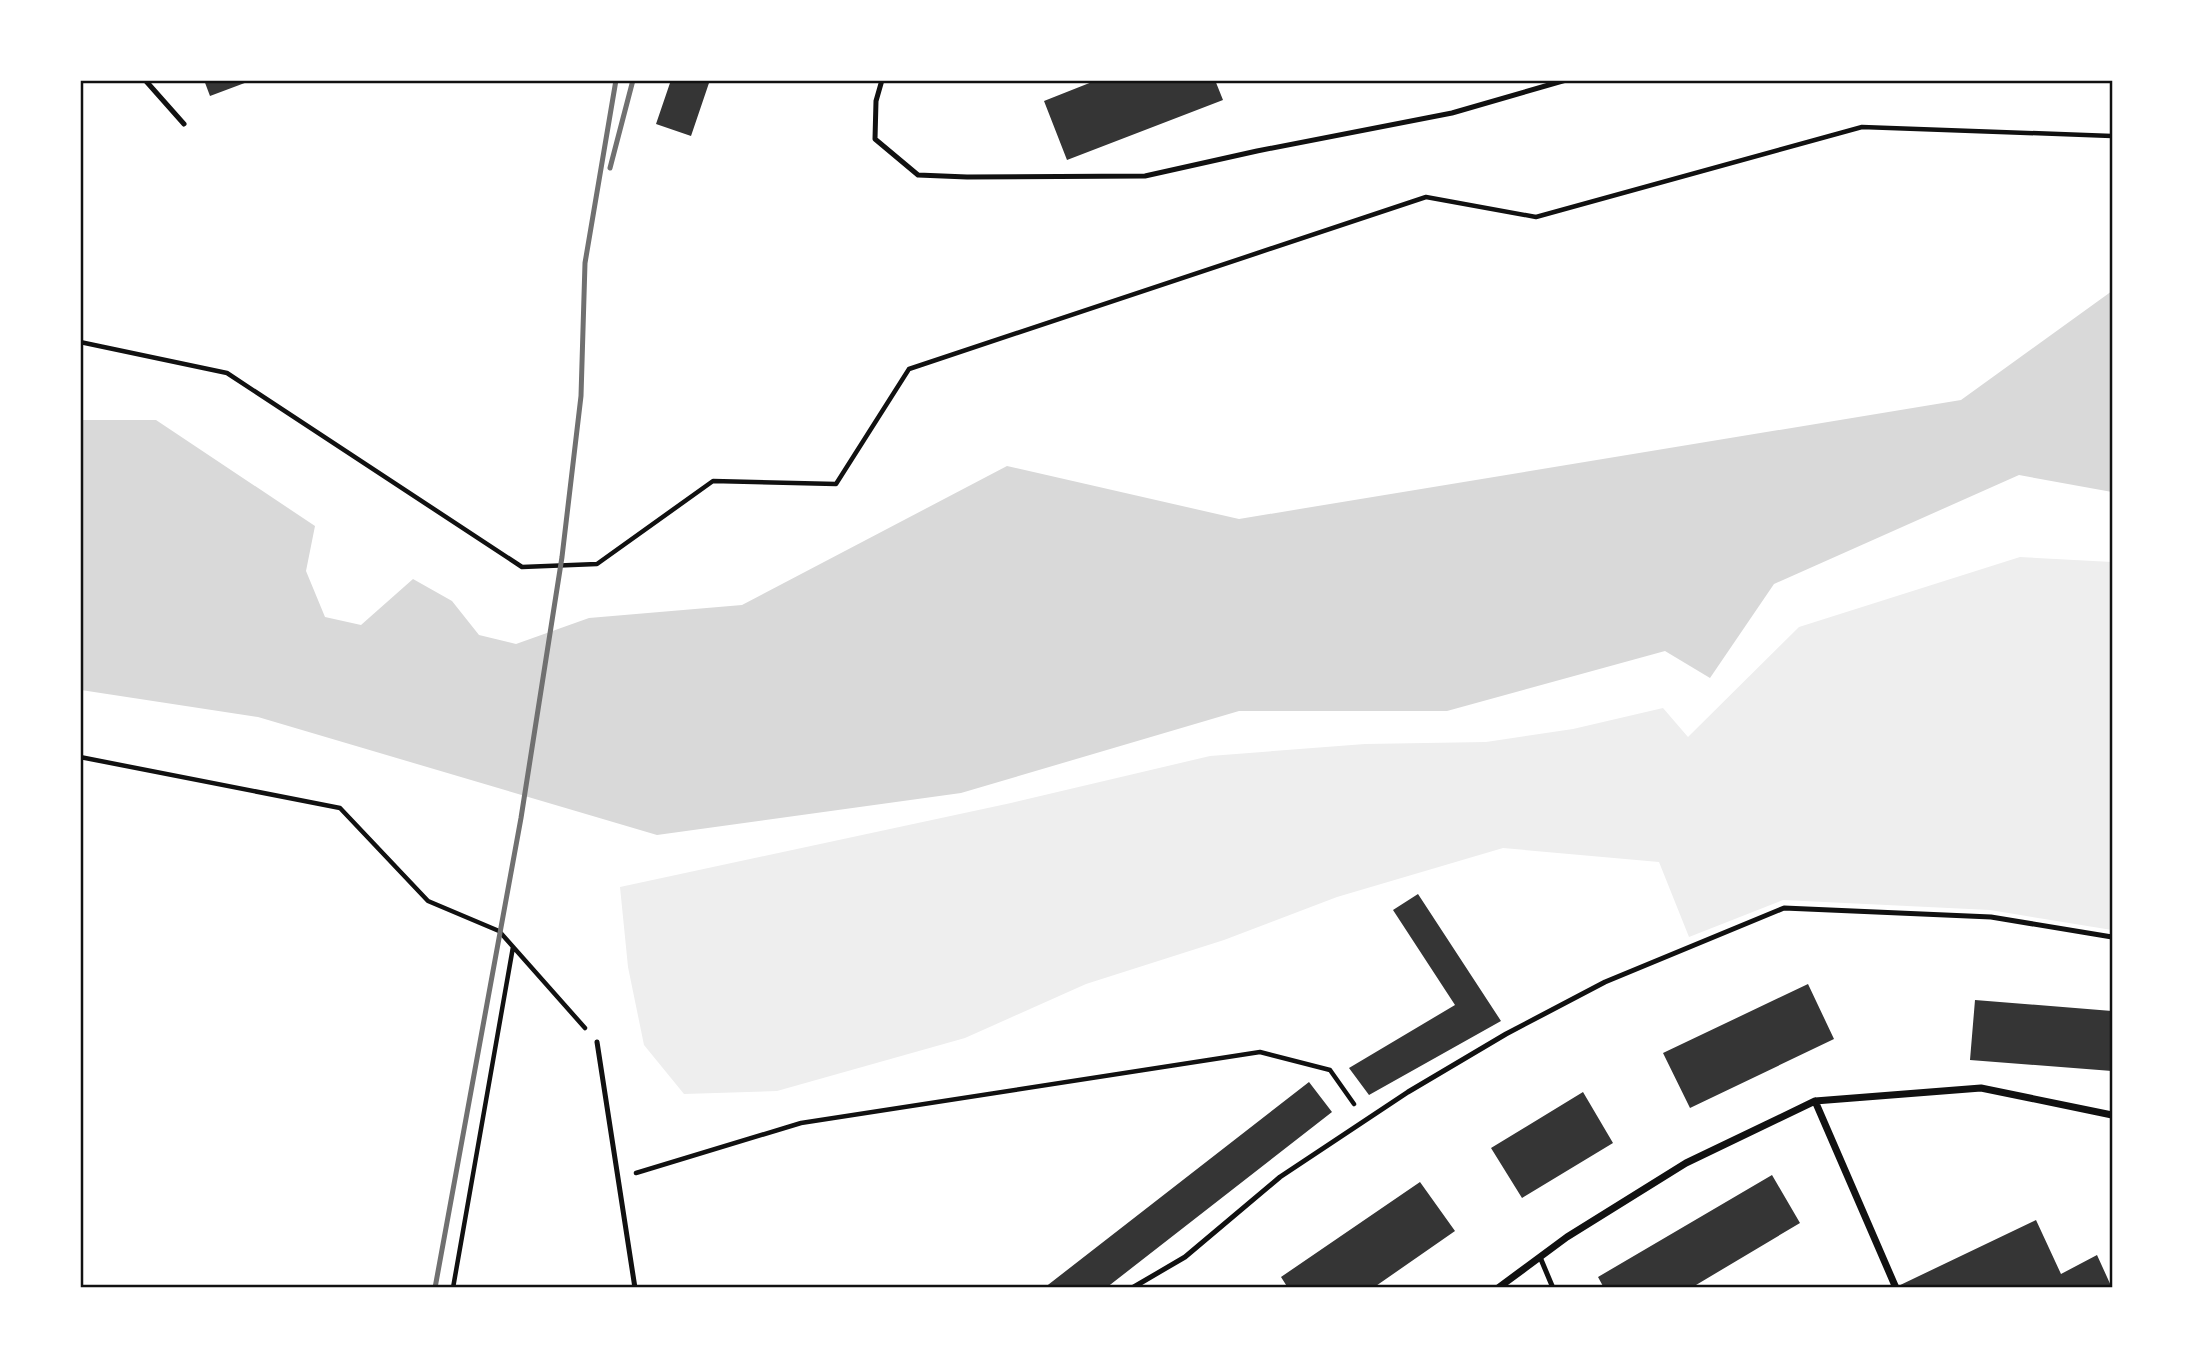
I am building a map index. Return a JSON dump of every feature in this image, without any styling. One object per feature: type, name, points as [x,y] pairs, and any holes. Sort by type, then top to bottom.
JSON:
[{"type":"street","points":[[1498,1287],[1567,1237],[1686,1163],[1815,1101],[1981,1088],[2112,1115]]},
{"type":"street","points":[[1815,1101],[1896,1287]]},
{"type":"lane","points":[[145,80],[184,124]]},
{"type":"lane","points":[[882,80],[876,101],[875,139],[918,175],[979,177],[1145,176],[1452,113],[1566,80]]},
{"type":"lane","points":[[1132,1287],[1185,1257],[1280,1177],[1408,1092],[1506,1034],[1605,982],[1784,908],[1991,917],[2112,937]]},
{"type":"lane","points":[[597,1042],[635,1287]]},
{"type":"lane","points":[[1540,1257],[1553,1287]]},
{"type":"path","points":[[80,342],[227,373],[522,567],[597,564],[713,481],[836,484],[909,369],[1426,197],[1536,217],[1862,127],[2112,136]]},
{"type":"path","points":[[80,758],[340,808],[428,901],[499,931],[597,1042]]},
{"type":"path","points":[[453,1287],[513,946]]},
{"type":"path","points":[[618,1179],[800,1124],[1260,1052],[1330,1070],[1366,1120]]},
{"type":"shaded area","points":[[2112,291],[2112,492],[2019,475],[1774,584],[1710,678],[1665,651],[1447,711],[1239,711],[961,793],[657,835],[258,717],[81,690],[81,420],[156,420],[315,526],[306,571],[325,617],[361,625],[413,579],[452,601],[479,635],[516,644],[589,618],[742,605],[1007,466],[1239,519],[1961,400]]},
{"type":"shaded area","points":[[2020,557],[2112,562],[2112,930],[1990,910],[1783,900],[1689,937],[1659,862],[1503,848],[1337,897],[1224,940],[1086,984],[965,1038],[777,1091],[684,1094],[644,1045],[628,967],[620,887],[1011,803],[1210,756],[1365,744],[1486,742],[1573,729],[1663,708],[1688,737],[1799,627]]},
{"type":"building","points":[[204,80],[250,80],[250,81],[210,96]]},
{"type":"building","points":[[671,80],[710,80],[691,136],[656,124]]},
{"type":"building","points":[[1097,80],[1215,80],[1223,100],[1067,160],[1044,101]]},
{"type":"building","points":[[1418,894],[1501,1021],[1369,1095],[1349,1068],[1455,1005],[1393,910]]},
{"type":"building","points":[[1808,984],[1834,1039],[1690,1108],[1663,1053]]},
{"type":"building","points":[[1975,1000],[2112,1011],[2112,1071],[1970,1060]]},
{"type":"building","points":[[1309,1082],[1332,1112],[1106,1288],[1044,1288]]},
{"type":"building","points":[[1583,1092],[1613,1143],[1522,1198],[1491,1148]]},
{"type":"building","points":[[1772,1175],[1800,1223],[1691,1288],[1604,1288],[1598,1277]]},
{"type":"building","points":[[1420,1182],[1455,1231],[1373,1288],[1288,1288],[1281,1277]]},
{"type":"building","points":[[2036,1220],[2061,1274],[2097,1255],[2112,1288],[1894,1288]]},
{"type":"railway","points":[[435,1288],[521,818],[562,557],[581,396],[585,263],[616,80]]},
{"type":"railway","points":[[610,168],[633,80]]}]
